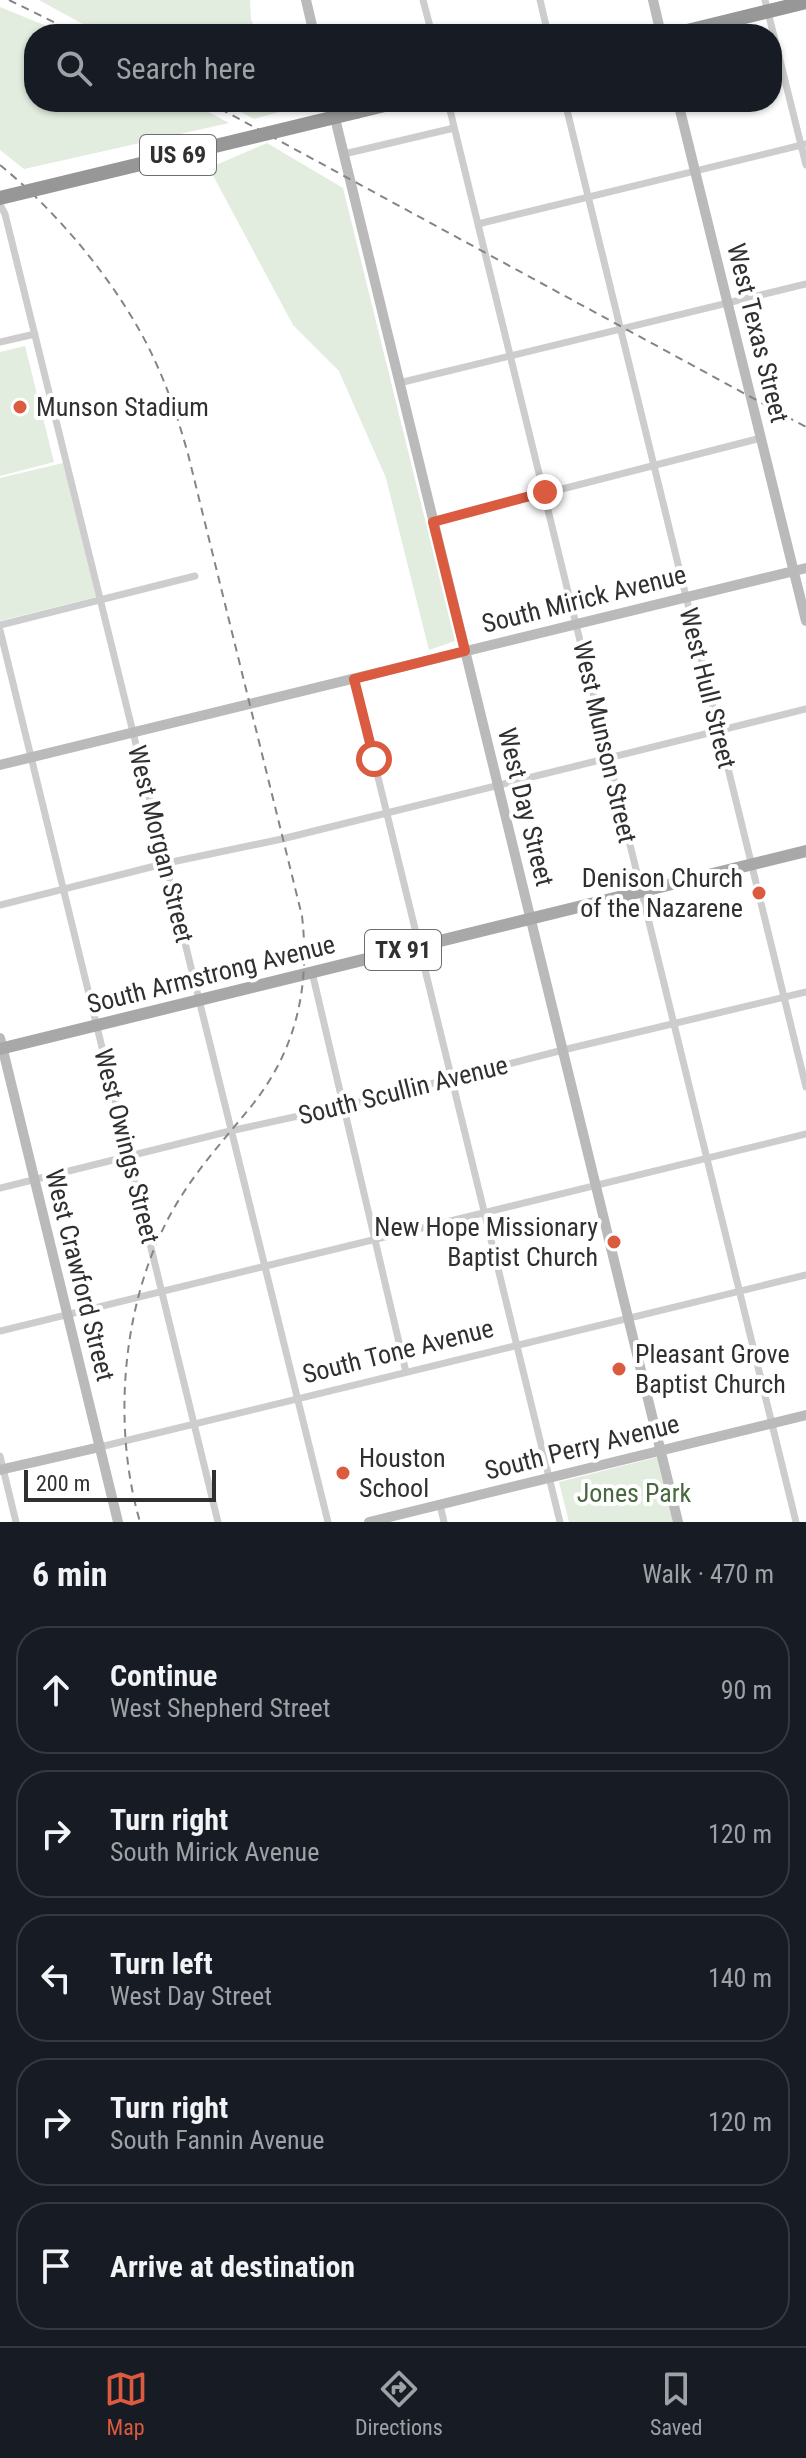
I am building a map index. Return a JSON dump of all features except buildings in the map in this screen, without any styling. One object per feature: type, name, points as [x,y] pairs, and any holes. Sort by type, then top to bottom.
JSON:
[{"type":"highway","points":[[708,24],[767,6],[806,2]]},
{"type":"highway","name":"US 69","points":[[0,198],[356,112]]},
{"type":"main road","name":"South Armstrong Avenue","points":[[1,1045],[806,851]]},
{"type":"street","points":[[306,0],[312,24]]},
{"type":"street","points":[[423,0],[429,24]]},
{"type":"street","points":[[540,0],[546,24]]},
{"type":"street","points":[[653,0],[659,24]]},
{"type":"street","points":[[782,62],[804,145],[806,165]]},
{"type":"street","name":"West Day Street","points":[[334,112],[678,1522]]},
{"type":"street","name":"West Munson Street","points":[[450,112],[796,1522]]},
{"type":"street","name":"West Hull Street","points":[[567,112],[806,1087]]},
{"type":"street","name":"West Texas Street","points":[[681,112],[806,621]]},
{"type":"street","points":[[344,154],[454,128]]},
{"type":"street","points":[[478,224],[804,145]]},
{"type":"street","name":"West Morgan Street","points":[[0,205],[167,863],[230,1131],[328,1522]]},
{"type":"street","points":[[399,383],[806,284]]},
{"type":"street","points":[[0,342],[35,334]]},
{"type":"street","points":[[433,522],[761,438]]},
{"type":"street","name":"South Mirick Avenue","points":[[0,765],[806,568]]},
{"type":"street","points":[[0,628],[195,576]]},
{"type":"street","name":"West Owings Street","points":[[0,628],[218,1522]]},
{"type":"street","points":[[354,679],[560,1522]]},
{"type":"street","points":[[0,905],[167,863],[282,839],[806,709]]},
{"type":"street","points":[[312,972],[406,1372]]},
{"type":"street","name":"South Scullin Avenue","points":[[0,1188],[806,992]]},
{"type":"street","name":"West Crawford Street","points":[[1,1045],[118,1522]]},
{"type":"street","points":[[0,1331],[806,1134]]},
{"type":"street","name":"South Tone Avenue","points":[[2,1470],[806,1275]]},
{"type":"street","name":"South Perry Avenue","points":[[369,1522],[806,1415]]},
{"type":"street","points":[[0,1456],[16,1522]]},
{"type":"street","points":[[440,1505],[444,1522]]},
{"type":"green space","points":[[39,0],[250,0],[253,24],[83,24]]},
{"type":"green space","points":[[0,7],[42,24],[24,24],[24,112],[209,112],[229,123],[24,169],[0,150]]},
{"type":"green space","points":[[241,112],[279,112],[254,119]]},
{"type":"green space","points":[[267,143],[343,188],[455,641],[429,650],[386,478],[339,371],[293,325],[209,168]]},
{"type":"green space","name":"Munson Stadium","points":[[25,346],[54,462],[0,476],[0,352]]},
{"type":"green space","points":[[63,463],[96,597],[0,621],[0,478]]},
{"type":"green space","name":"Jones Park","points":[[658,1457],[673,1522],[569,1522],[559,1482]]},
{"type":"railway","points":[[9,0],[58,24]]},
{"type":"railway","points":[[226,112],[806,427]]},
{"type":"railway","points":[[0,165],[45,206],[108,281],[142,334],[165,384],[188,454],[302,916],[302,991],[290,1038],[268,1083],[182,1195],[162,1231],[146,1270],[135,1311],[128,1354],[126,1440],[140,1522]]},
{"type":"place","name":"Munson Stadium","points":[[20,407]]},
{"type":"place","name":"Denison Church of the Nazarene","points":[[759,893]]},
{"type":"place","name":"New Hope Missionary Baptist Church","points":[[614,1242]]},
{"type":"place","name":"Pleasant Grove Baptist Church","points":[[619,1369]]},
{"type":"place","name":"Houston School","points":[[343,1473]]},
{"type":"route","points":[[374,759],[354,679],[465,651],[433,522],[545,492]]}]
